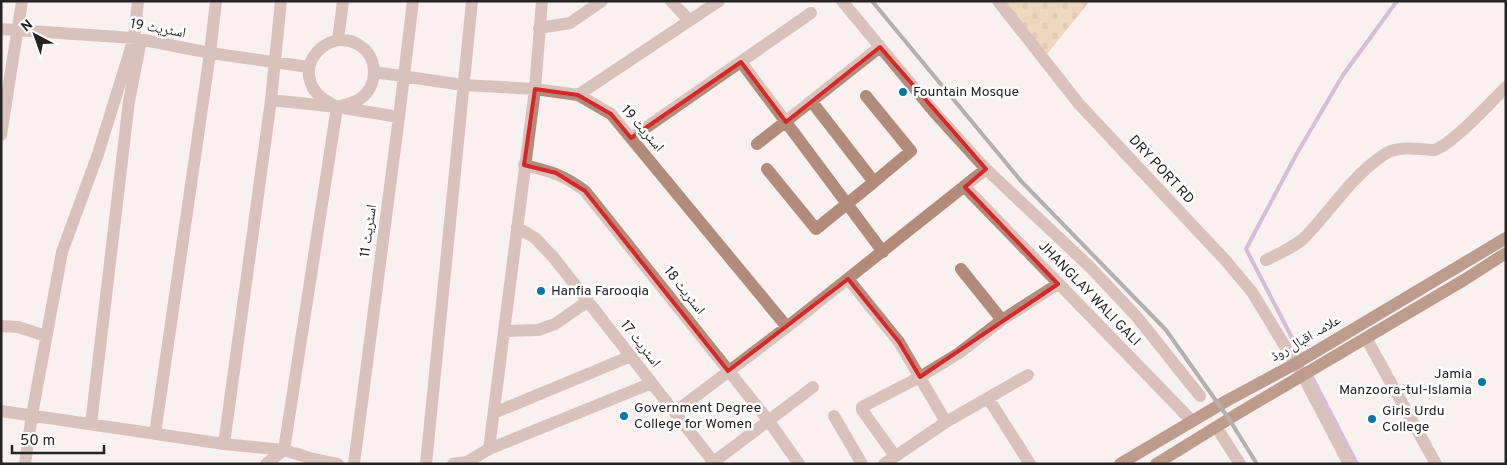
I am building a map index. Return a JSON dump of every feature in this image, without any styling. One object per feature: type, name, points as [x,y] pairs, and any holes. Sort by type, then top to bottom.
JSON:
[{"type":"main road","name":"علامہ اقبال روڈ","points":[[1120,464],[1192,421],[1295,364],[1506,238]]},
{"type":"main road","name":"علامہ اقبال روڈ","points":[[1156,464],[1506,253]]},
{"type":"street","points":[[1,135],[22,1]]},
{"type":"street","points":[[91,424],[137,39],[138,1]]},
{"type":"street","points":[[155,434],[216,1]]},
{"type":"street","points":[[224,444],[271,100],[281,1]]},
{"type":"street","points":[[338,40],[343,1]]},
{"type":"street","name":"اسٹریٹ 11","points":[[354,464],[399,117],[412,1]]},
{"type":"street","points":[[426,464],[472,1]]},
{"type":"street","points":[[489,449],[535,90],[542,1]]},
{"type":"street","points":[[671,1],[689,20]]},
{"type":"street","points":[[578,95],[719,1]]},
{"type":"street","points":[[842,1],[935,113],[986,169],[1090,267],[1137,317],[1200,396]]},
{"type":"street","name":"DRY PORT RD","points":[[998,1],[1079,104],[1226,260],[1252,292],[1303,376],[1349,464]]},
{"type":"street","points":[[539,28],[570,23],[593,4]]},
{"type":"street","points":[[631,138],[811,13]]},
{"type":"street","name":"اسٹریٹ 19","points":[[1,29],[137,39],[210,53],[310,67]]},
{"type":"street","points":[[25,464],[32,415],[62,252],[137,39]]},
{"type":"street","points":[[338,40],[354,42],[367,52],[373,61],[374,72],[372,83],[359,100],[337,107],[319,96],[313,88],[309,77],[313,57],[319,48],[328,42],[338,40]]},
{"type":"street","points":[[757,144],[880,47]]},
{"type":"street","points":[[741,62],[883,252]]},
{"type":"street","name":"اسٹریٹ 19","points":[[374,72],[463,85],[578,95],[611,114],[788,327]]},
{"type":"street","points":[[1266,260],[1286,251],[1302,239],[1349,185],[1382,155],[1403,148],[1434,150],[1461,130],[1506,88]]},
{"type":"street","points":[[767,169],[816,229],[911,151],[866,96]]},
{"type":"street","points":[[271,100],[337,107],[399,117]]},
{"type":"street","points":[[812,102],[874,182]]},
{"type":"street","points":[[266,464],[284,450],[337,107]]},
{"type":"street","name":"اسٹریٹ 18","points":[[524,165],[556,173],[572,181],[585,191],[768,420],[799,464]]},
{"type":"street","points":[[675,412],[788,327],[986,169]]},
{"type":"street","name":"JHANGLAY WALI GALI","points":[[965,187],[1192,421]]},
{"type":"street","name":"اسٹریٹ 17","points":[[517,227],[535,238],[554,258],[713,463]]},
{"type":"street","points":[[961,269],[1002,320]]},
{"type":"street","points":[[848,279],[899,342],[946,422]]},
{"type":"street","points":[[895,456],[862,410],[862,407],[920,377],[959,353],[1002,320],[1058,284]]},
{"type":"street","points":[[504,331],[538,330],[555,324],[588,301]]},
{"type":"street","points":[[1,326],[18,327],[46,336]]},
{"type":"street","points":[[1366,338],[1436,464]]},
{"type":"street","points":[[494,413],[631,356]]},
{"type":"street","points":[[884,464],[946,422],[1028,374]]},
{"type":"street","points":[[453,464],[468,463],[489,449],[652,383]]},
{"type":"street","points":[[713,463],[813,387]]},
{"type":"street","points":[[988,398],[1030,464]]},
{"type":"street","points":[[1,411],[224,444],[284,450],[312,461],[338,464]]},
{"type":"street","points":[[834,416],[862,464]]},
{"type":"street","points":[[1217,428],[1240,464]]},
{"type":"highlighted area","points":[[880,47],[986,169],[965,187],[1058,284],[920,377],[899,342],[848,279],[728,371],[585,191],[556,173],[524,165],[535,89],[578,95],[611,114],[631,138],[741,62],[786,122]]},
{"type":"green space","points":[[998,1],[1090,1],[1043,59]]},
{"type":"waterway","points":[[1302,357],[1246,249],[1296,155],[1343,75],[1397,1]]},
{"type":"waterway","points":[[1310,373],[1357,464]]},
{"type":"railway","points":[[872,1],[1021,181],[1166,330],[1229,419],[1257,464]]},
{"type":"place","name":"Fountain Mosque","points":[[903,92]]},
{"type":"place","name":"Hanfia Farooqia","points":[[541,291]]},
{"type":"place","name":"Jamia Manzoora-tul-Islamia","points":[[1482,382]]},
{"type":"place","name":"Government Degree College for Women","points":[[624,416]]},
{"type":"place","name":"Girls Urdu College","points":[[1372,419]]}]
